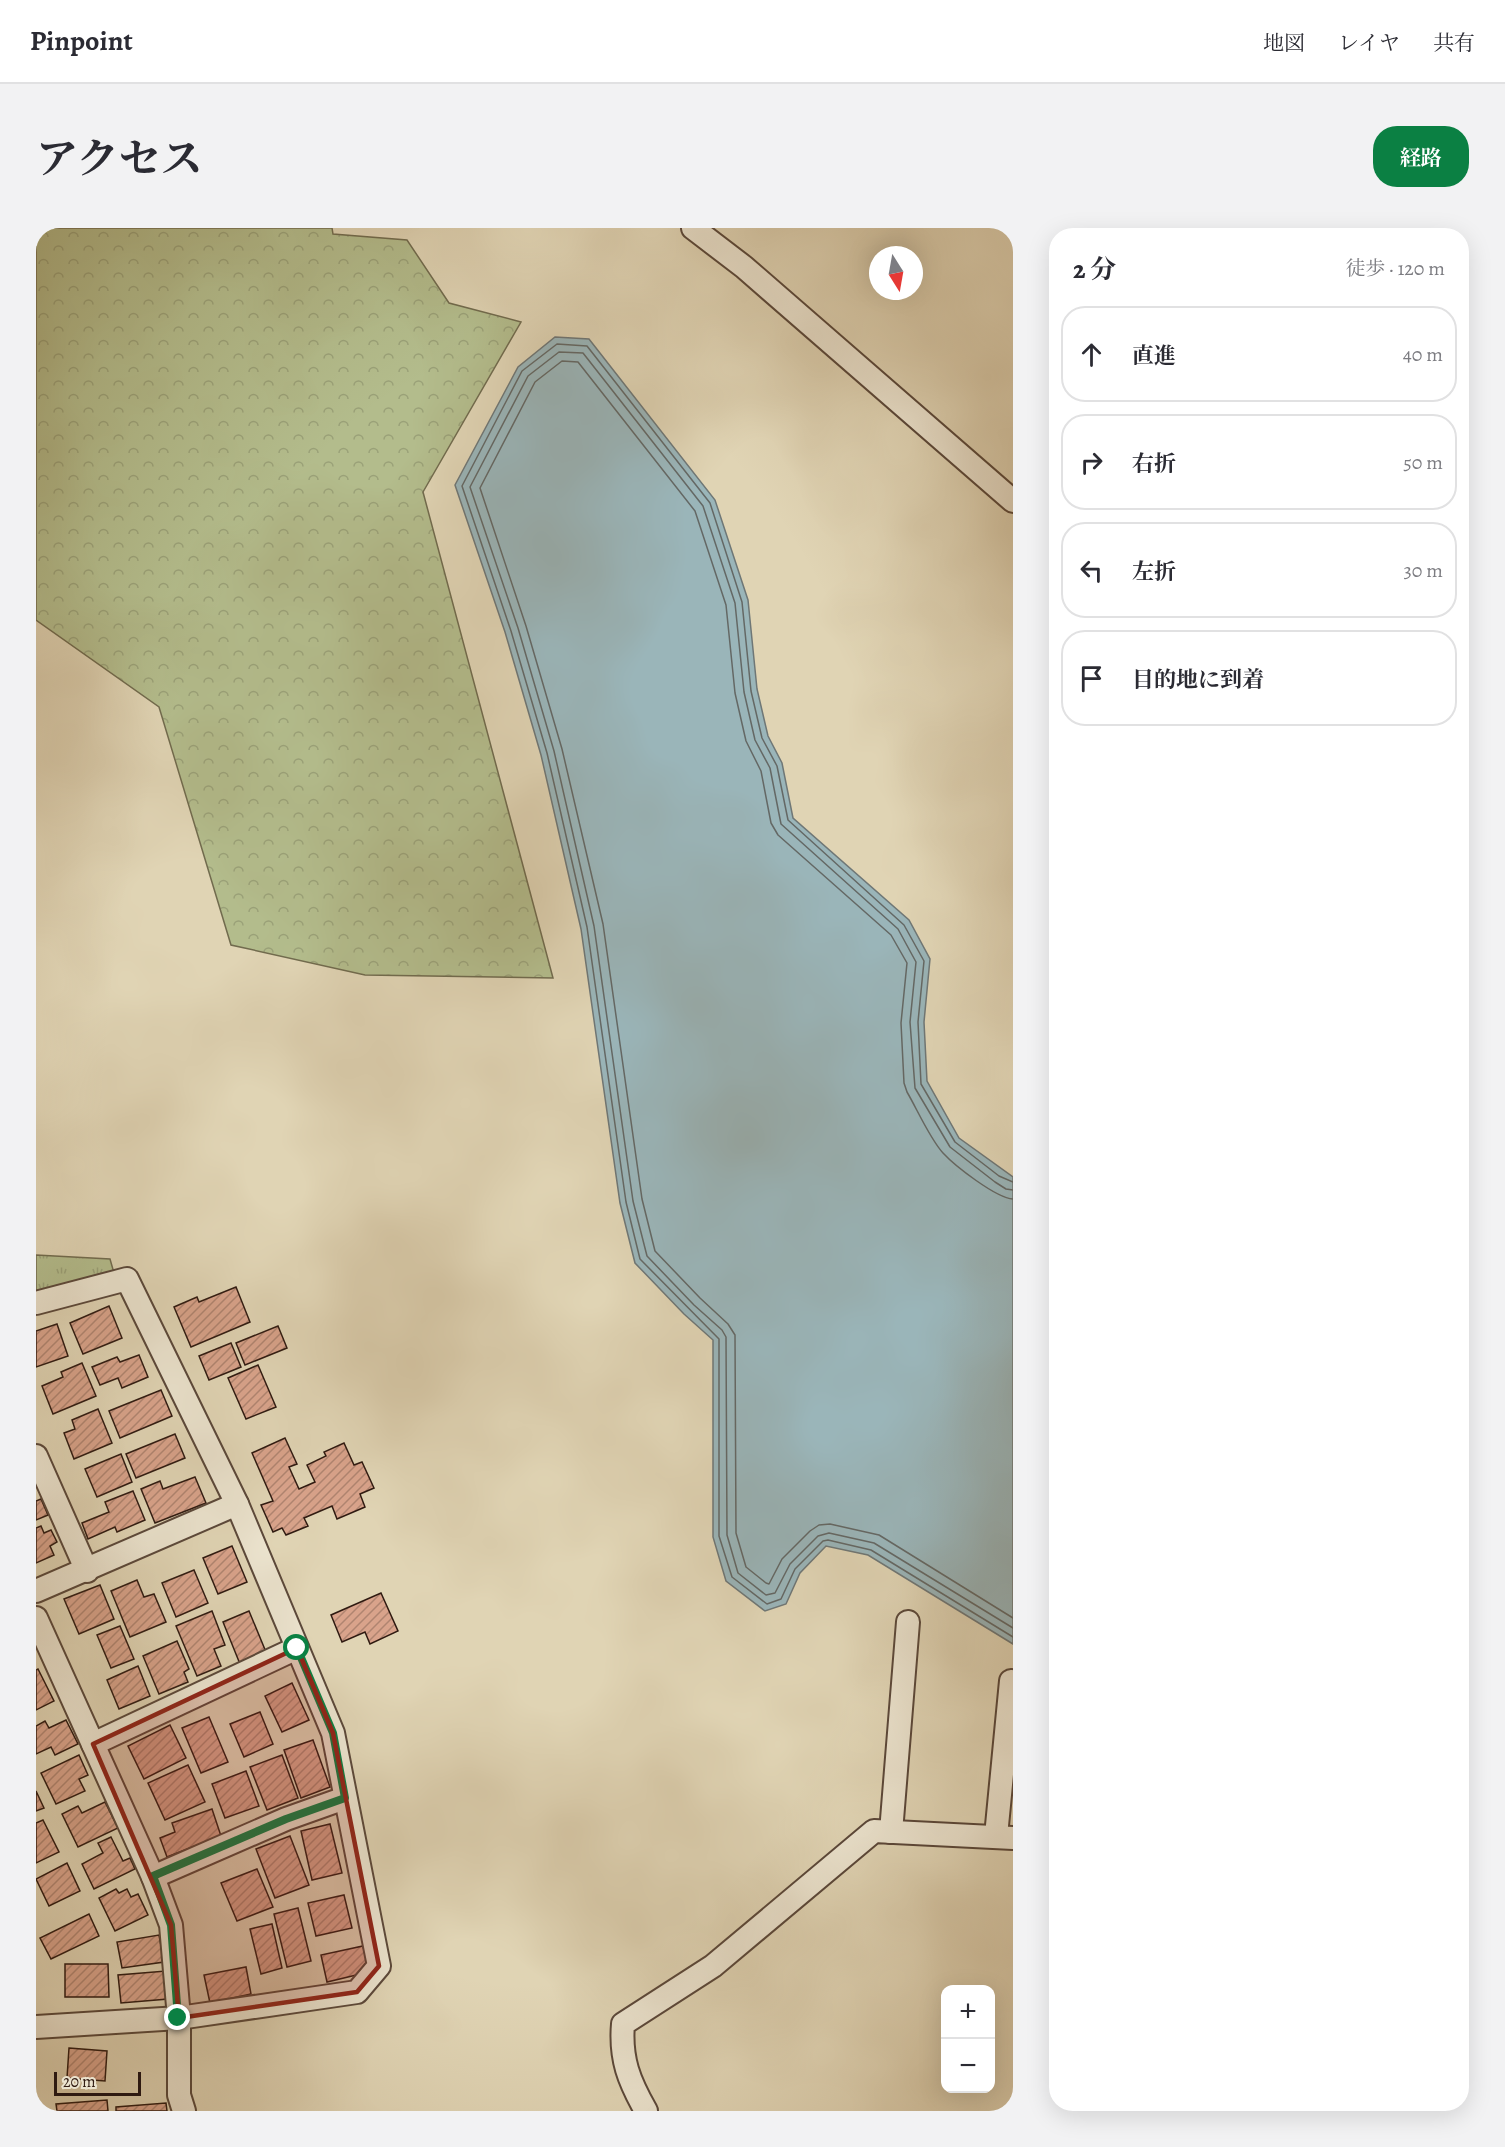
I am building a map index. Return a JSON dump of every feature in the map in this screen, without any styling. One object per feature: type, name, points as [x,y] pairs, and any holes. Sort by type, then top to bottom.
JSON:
[{"type":"street","points":[[693,228],[744,267],[1013,501]]},
{"type":"street","points":[[36,1303],[126,1279],[237,1504],[333,1733],[379,1966],[357,1992],[178,2018],[36,2027]]},
{"type":"street","points":[[36,1456],[87,1571]]},
{"type":"street","points":[[36,1591],[87,1571],[237,1504]]},
{"type":"street","points":[[36,1618],[153,1876],[171,1925],[178,2018],[179,2095],[184,2111]]},
{"type":"street","points":[[891,1832],[908,1622]]},
{"type":"street","points":[[93,1744],[297,1648]]},
{"type":"street","points":[[646,2111],[630,2084],[621,2046],[623,2024],[713,1966],[874,1831],[1005,1837],[1011,1681]]},
{"type":"street","points":[[153,1876],[286,1819],[345,1798]]},
{"type":"highlighted area","points":[[297,1648],[333,1733],[379,1966],[357,1992],[179,2018],[171,1925],[93,1744]]},
{"type":"green space","points":[[36,228],[332,228],[333,234],[407,240],[449,303],[521,322],[423,492],[553,978],[365,975],[231,945],[159,707],[36,620]]},
{"type":"green space","points":[[36,1255],[110,1259],[114,1273],[36,1294]]},
{"type":"water","points":[[555,337],[589,339],[715,500],[748,600],[757,689],[768,736],[782,763],[793,818],[909,920],[930,959],[924,1022],[927,1081],[959,1138],[1013,1177],[1013,1644],[868,1555],[826,1546],[800,1573],[786,1604],[765,1611],[726,1581],[713,1537],[713,1340],[684,1314],[635,1263],[620,1203],[581,929],[541,755],[505,632],[455,485],[518,367]]},
{"type":"building","points":[[236,1287],[250,1322],[191,1347],[174,1307],[197,1297],[199,1302]]},
{"type":"building","points":[[109,1306],[122,1338],[83,1354],[70,1323]]},
{"type":"building","points":[[57,1324],[68,1356],[36,1367],[36,1331]]},
{"type":"building","points":[[278,1326],[287,1348],[245,1365],[236,1343]]},
{"type":"building","points":[[231,1343],[241,1367],[209,1380],[199,1356]]},
{"type":"building","points":[[139,1355],[148,1377],[122,1388],[118,1378],[100,1385],[92,1367],[117,1357],[120,1362]]},
{"type":"building","points":[[82,1363],[96,1396],[53,1414],[42,1386],[63,1377],[61,1372]]},
{"type":"building","points":[[258,1365],[276,1407],[246,1419],[228,1378]]},
{"type":"building","points":[[161,1390],[172,1416],[120,1438],[109,1411]]},
{"type":"building","points":[[98,1409],[112,1443],[74,1459],[64,1433],[75,1429],[72,1420]]},
{"type":"building","points":[[175,1434],[185,1458],[136,1478],[126,1454]]},
{"type":"building","points":[[285,1438],[297,1464],[289,1467],[299,1489],[315,1482],[307,1465],[326,1456],[324,1452],[344,1443],[354,1465],[362,1462],[374,1488],[360,1494],[365,1507],[337,1519],[332,1506],[304,1518],[308,1526],[286,1535],[282,1528],[273,1532],[261,1505],[273,1501],[252,1453]]},
{"type":"building","points":[[121,1454],[132,1482],[97,1497],[85,1469]]},
{"type":"building","points":[[195,1477],[206,1503],[155,1523],[141,1489],[160,1481],[163,1489]]},
{"type":"building","points":[[133,1491],[145,1520],[117,1532],[115,1527],[88,1539],[82,1523],[109,1512],[105,1502]]},
{"type":"building","points":[[41,1499],[48,1515],[36,1520],[36,1501]]},
{"type":"building","points":[[41,1526],[44,1533],[51,1530],[57,1542],[50,1546],[54,1555],[36,1563],[36,1528]]},
{"type":"building","points":[[232,1546],[247,1582],[218,1594],[203,1558]]},
{"type":"building","points":[[194,1570],[208,1603],[176,1617],[162,1583]]},
{"type":"building","points":[[137,1580],[144,1597],[154,1594],[166,1622],[130,1637],[111,1591]]},
{"type":"building","points":[[100,1585],[114,1619],[79,1634],[64,1599]]},
{"type":"building","points":[[381,1593],[398,1631],[370,1644],[365,1632],[342,1642],[331,1615]]},
{"type":"building","points":[[212,1611],[225,1645],[214,1649],[221,1666],[197,1676],[176,1626]]},
{"type":"building","points":[[249,1611],[266,1652],[240,1664],[223,1622]]},
{"type":"building","points":[[120,1626],[134,1659],[111,1668],[97,1635]]},
{"type":"building","points":[[177,1641],[189,1669],[184,1672],[188,1682],[159,1694],[143,1656]]},
{"type":"building","points":[[138,1666],[150,1696],[119,1709],[107,1680]]},
{"type":"building","points":[[38,1669],[54,1701],[36,1710],[36,1670]]},
{"type":"building","points":[[292,1683],[309,1720],[282,1732],[265,1696]]},
{"type":"building","points":[[260,1712],[273,1744],[244,1757],[230,1724]]},
{"type":"building","points":[[209,1717],[228,1762],[201,1773],[182,1728]]},
{"type":"building","points":[[66,1720],[78,1744],[55,1755],[51,1747],[36,1754],[36,1726],[45,1721],[49,1728]]},
{"type":"building","points":[[170,1725],[186,1758],[144,1779],[128,1746]]},
{"type":"building","points":[[313,1740],[330,1787],[301,1798],[284,1750]]},
{"type":"building","points":[[79,1755],[88,1775],[79,1779],[85,1791],[56,1804],[41,1773]]},
{"type":"building","points":[[282,1755],[298,1798],[267,1810],[250,1767]]},
{"type":"building","points":[[188,1765],[205,1802],[165,1820],[148,1783]]},
{"type":"building","points":[[246,1771],[259,1806],[225,1818],[212,1784]]},
{"type":"building","points":[[36,1791],[44,1808],[36,1811]]},
{"type":"building","points":[[105,1802],[118,1828],[78,1847],[62,1814],[78,1806],[82,1813]]},
{"type":"building","points":[[212,1809],[221,1836],[167,1857],[160,1838],[175,1832],[172,1823]]},
{"type":"building","points":[[43,1820],[59,1852],[36,1863],[36,1823]]},
{"type":"building","points":[[330,1824],[342,1873],[312,1880],[301,1831]]},
{"type":"building","points":[[290,1836],[309,1885],[275,1898],[256,1849]]},
{"type":"building","points":[[111,1837],[123,1861],[130,1858],[135,1869],[94,1889],[82,1864],[103,1853],[98,1843]]},
{"type":"building","points":[[67,1863],[80,1891],[49,1906],[36,1879]]},
{"type":"building","points":[[257,1869],[273,1907],[237,1921],[221,1883]]},
{"type":"building","points":[[116,1889],[119,1893],[127,1889],[131,1897],[138,1894],[148,1915],[115,1931],[99,1898]]},
{"type":"building","points":[[344,1895],[352,1928],[316,1936],[308,1903]]},
{"type":"building","points":[[298,1908],[311,1961],[287,1967],[274,1914]]},
{"type":"building","points":[[89,1914],[99,1936],[51,1959],[40,1938]]},
{"type":"building","points":[[272,1924],[282,1968],[261,1974],[250,1929]]},
{"type":"building","points":[[159,1935],[164,1962],[122,1968],[117,1942]]},
{"type":"building","points":[[363,1946],[369,1972],[327,1982],[321,1955]]},
{"type":"building","points":[[65,1964],[108,1964],[109,1997],[65,1997]]},
{"type":"building","points":[[246,1967],[251,1994],[210,2003],[204,1975]]},
{"type":"building","points":[[166,1971],[168,1999],[121,2003],[118,1975]]},
{"type":"building","points":[[69,2048],[107,2051],[105,2081],[67,2078]]},
{"type":"building","points":[[107,2100],[108,2111],[57,2111],[56,2104]]},
{"type":"building","points":[[166,2103],[167,2111],[116,2111],[116,2107]]},
{"type":"route","points":[[178,2018],[171,1925],[153,1876],[286,1819],[345,1798],[333,1733],[297,1648]]}]
